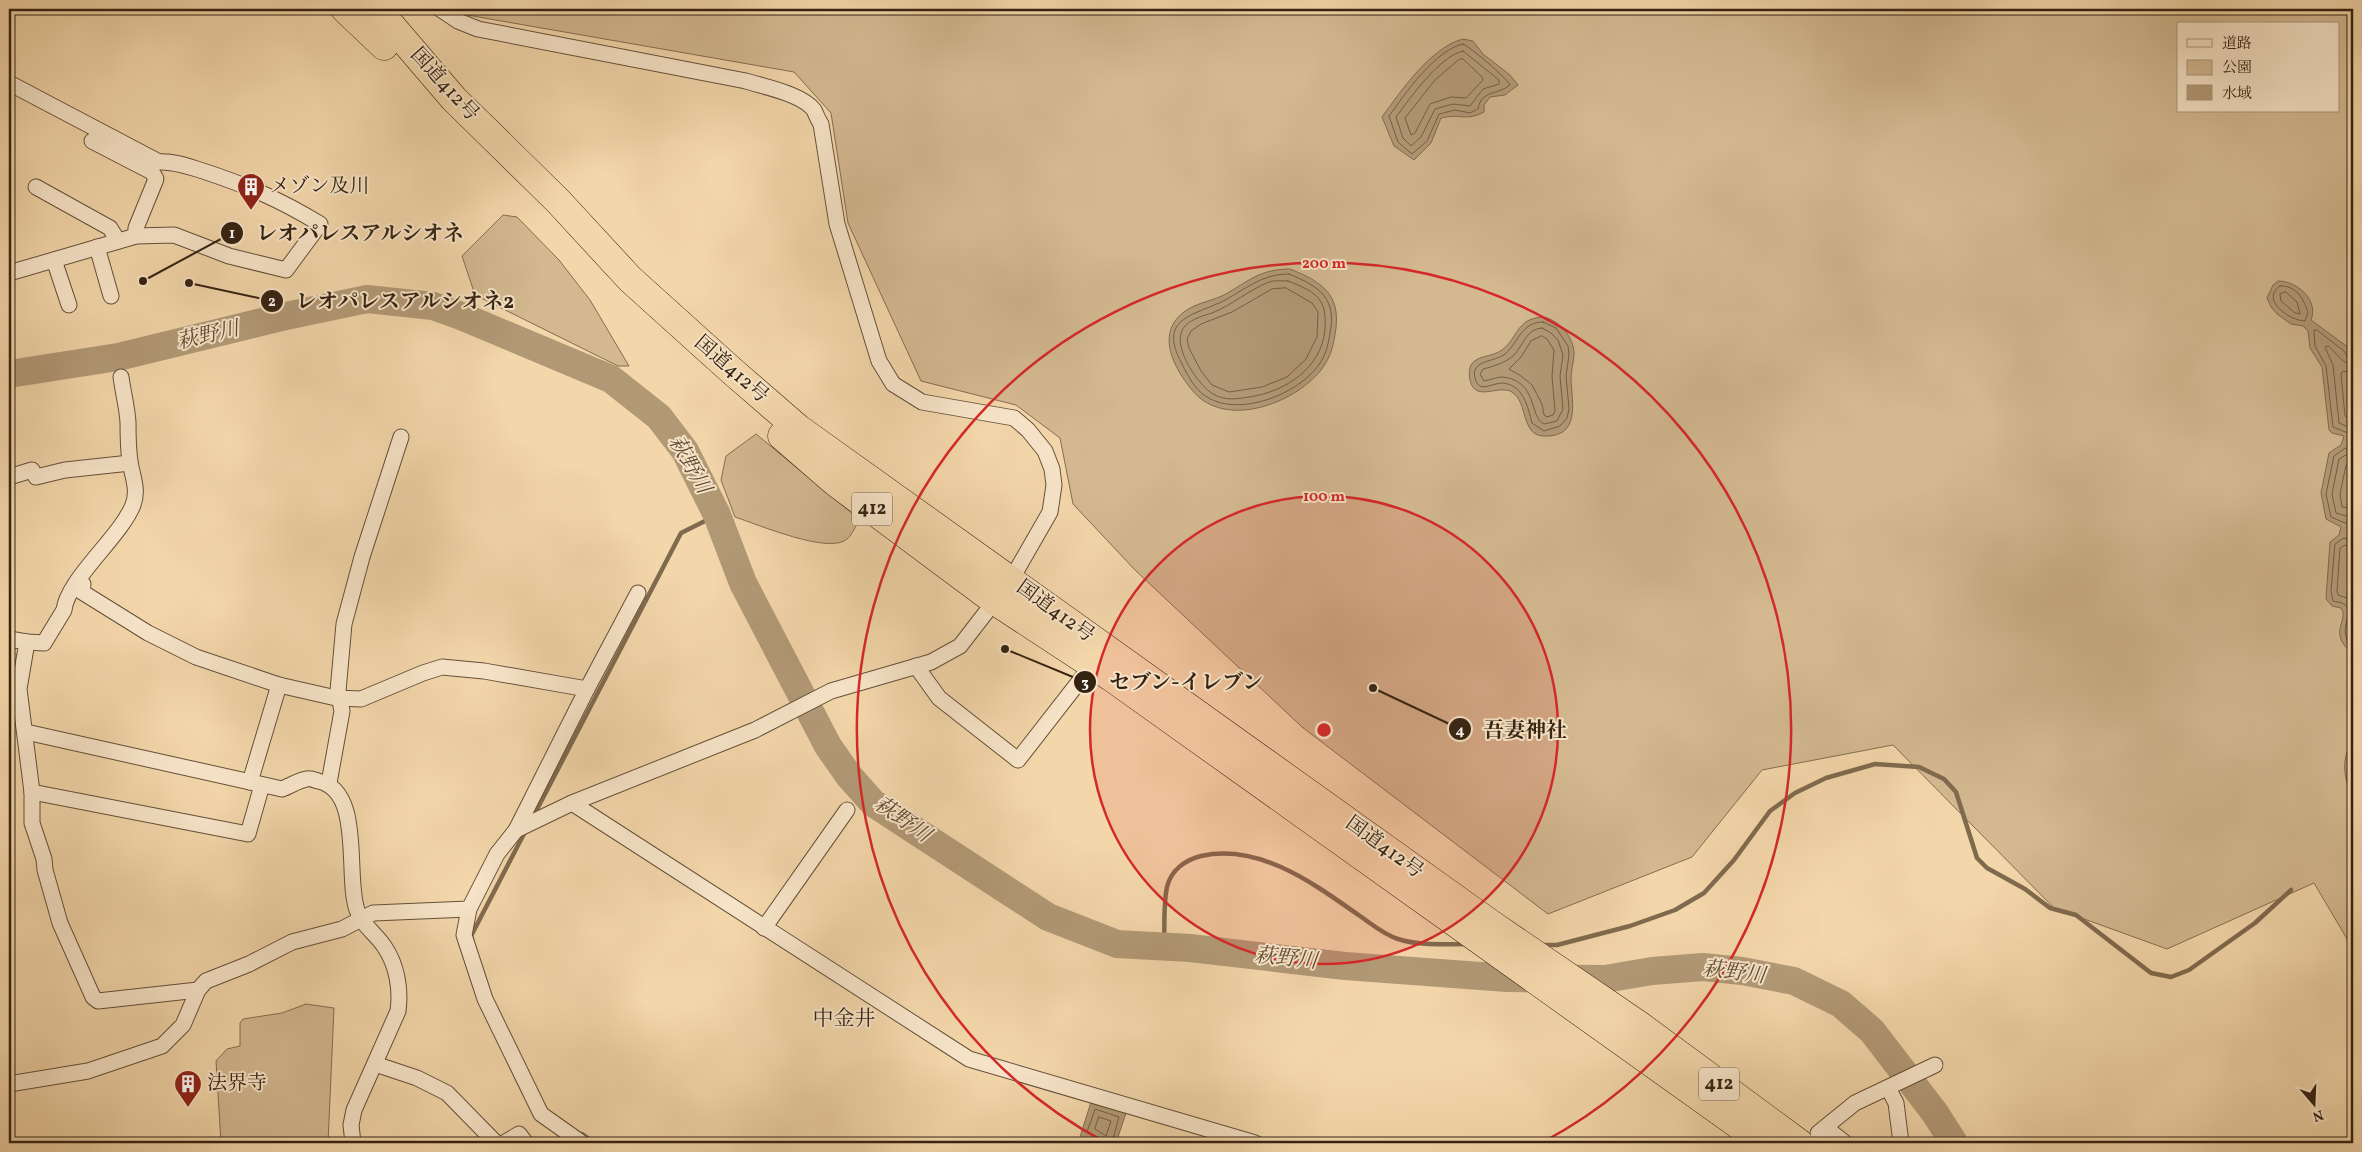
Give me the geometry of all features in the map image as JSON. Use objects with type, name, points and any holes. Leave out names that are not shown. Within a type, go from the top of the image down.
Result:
[{"type":"highway","name":"国道412号","points":[[346,9],[373,34],[420,88],[618,292],[720,384],[835,482],[1003,591],[1639,1025],[1814,1135]]},
{"type":"highway","name":"国道412号","points":[[373,9],[388,23],[454,99],[558,201],[630,279],[732,371],[807,435],[1003,591],[1092,665],[1764,1143]]},
{"type":"street","points":[[440,9],[458,21],[478,29],[746,81],[786,94],[810,107],[821,124],[836,224],[879,362],[893,384],[922,402],[985,411],[1014,418],[1028,430],[1045,451],[1052,470],[1054,485],[1050,512],[1003,591],[960,646],[931,662],[831,691],[755,730],[572,803],[516,830]]},
{"type":"street","points":[[9,83],[159,162],[179,164],[238,182],[283,202],[320,224],[286,270],[229,256],[174,235],[136,236],[9,272]]},
{"type":"street","points":[[92,141],[119,160],[152,172],[156,179],[136,228],[136,236]]},
{"type":"street","points":[[36,187],[110,228],[118,241]]},
{"type":"street","points":[[97,247],[111,296]]},
{"type":"street","points":[[54,260],[68,305]]},
{"type":"street","points":[[9,639],[44,643],[79,580],[127,517],[133,505],[136,489],[130,463],[128,422],[121,377]]},
{"type":"street","points":[[329,783],[342,711],[338,691],[344,624],[362,557],[401,438]]},
{"type":"street","points":[[9,477],[32,470],[36,477],[65,470],[130,463]]},
{"type":"street","points":[[79,580],[82,584],[82,592],[148,633],[196,657],[279,685],[340,698],[361,699],[423,672],[442,667],[484,671],[587,689]]},
{"type":"street","points":[[582,1143],[541,1114],[489,1008],[464,935],[469,909],[497,854],[516,830],[587,689],[638,594]]},
{"type":"street","points":[[27,642],[19,689],[26,732],[32,792],[32,823],[44,859],[45,870],[60,923],[92,997],[98,1001],[198,990]]},
{"type":"street","points":[[916,666],[939,698],[1018,760],[1092,665]]},
{"type":"street","points":[[32,792],[196,829],[248,834],[256,784],[279,685]]},
{"type":"street","points":[[26,732],[282,789],[308,779],[329,783],[341,797],[349,819],[354,901],[361,920],[384,946],[392,964],[400,995],[398,1011],[354,1110],[352,1125],[353,1143]]},
{"type":"street","points":[[572,803],[969,1059],[1255,1143]]},
{"type":"street","points":[[764,928],[847,810]]},
{"type":"street","points":[[9,1084],[88,1071],[162,1046],[183,1024],[198,990],[206,981],[250,964],[292,942],[342,929],[373,913],[469,909]]},
{"type":"street","points":[[375,1064],[417,1078],[447,1093],[496,1143]]},
{"type":"street","points":[[1814,1135],[1855,1103],[1935,1065]]},
{"type":"street","points":[[1888,1088],[1896,1103],[1901,1143]]},
{"type":"street","points":[[504,1143],[519,1134],[526,1143]]},
{"type":"street","points":[[1814,1135],[1845,1143]]},
{"type":"green space","points":[[459,9],[2353,9],[2353,949],[2314,883],[2167,949],[2054,908],[1893,745],[1762,770],[1692,857],[1548,914],[1302,727],[1135,570],[1073,504],[1060,438],[1016,405],[921,381],[848,223],[831,113],[794,72],[467,15]]},
{"type":"green space","points":[[503,215],[517,217],[559,260],[590,300],[629,366],[618,366],[475,295],[462,256]]},
{"type":"green space","points":[[756,434],[860,520],[847,539],[838,543],[809,541],[735,517],[721,480],[726,456]]},
{"type":"green space","points":[[306,1004],[334,1008],[328,1143],[221,1143],[216,1061],[227,1049],[240,1046],[240,1023],[243,1019],[282,1013]]},
{"type":"water","points":[[1463,39],[1473,41],[1483,54],[1510,75],[1518,85],[1505,95],[1490,97],[1484,105],[1484,112],[1478,115],[1441,118],[1431,143],[1414,160],[1394,146],[1382,117],[1428,60],[1451,44]]},
{"type":"water","points":[[1290,269],[1319,284],[1326,290],[1335,306],[1336,328],[1332,350],[1321,370],[1294,393],[1277,402],[1258,408],[1222,409],[1206,402],[1184,380],[1172,357],[1170,335],[1173,325],[1180,315],[1192,307],[1224,295],[1255,277],[1271,271]]},
{"type":"water","points":[[2278,281],[2292,284],[2305,293],[2312,305],[2313,313],[2311,320],[2349,348],[2353,360],[2353,437],[2350,443],[2353,449],[2353,527],[2349,527],[2350,535],[2353,536],[2353,654],[2341,639],[2340,628],[2343,613],[2341,608],[2332,606],[2326,599],[2330,542],[2339,535],[2341,527],[2326,519],[2321,493],[2329,453],[2341,445],[2344,436],[2332,433],[2329,430],[2322,367],[2310,348],[2308,331],[2303,326],[2291,324],[2277,314],[2267,298],[2273,285]]},
{"type":"water","points":[[1544,317],[1556,322],[1565,331],[1572,343],[1574,356],[1571,379],[1573,408],[1569,425],[1564,431],[1555,435],[1543,436],[1531,430],[1517,397],[1512,392],[1500,390],[1482,392],[1473,387],[1469,375],[1471,365],[1477,359],[1502,350],[1508,345],[1523,324],[1535,318]]},
{"type":"water","points":[[2353,740],[2353,799],[2347,784],[2345,762]]},
{"type":"water","points":[[1091,1102],[1126,1113],[1116,1143],[1101,1143],[1080,1137]]},
{"type":"waterway","name":"萩野川","points":[[9,374],[118,357],[286,316],[367,299],[433,306],[461,316],[611,379],[659,417],[685,451],[717,515],[743,583],[828,746],[849,776],[873,803],[1048,917],[1117,944],[1190,948],[1345,966],[1507,978],[1605,979],[1652,971],[1703,967],[1742,971],[1794,981],[1841,1004],[1872,1031],[1935,1113],[1954,1143]]},
{"type":"waterway","points":[[533,817],[681,533],[717,515]]},
{"type":"waterway","points":[[1542,945],[1557,945],[1630,926],[1675,910],[1704,893],[1734,860],[1770,811],[1795,793],[1826,778],[1875,764],[1919,767],[1944,779],[1956,792],[1977,858],[1987,868],[2025,889],[2050,908],[2076,915],[2151,973],[2171,977],[2189,970],[2255,923],[2291,890]]},
{"type":"waterway","points":[[472,939],[471,936],[526,830]]},
{"type":"waterway","points":[[1164,948],[1166,894],[1169,881],[1175,871],[1184,863],[1201,856],[1223,854],[1244,855],[1285,869],[1324,891],[1383,932],[1398,939],[1423,944],[1467,944]]},
{"type":"waterway","points":[[582,1134],[595,1143]]},
{"type":"place","name":"メゾン及川","points":[[251,211]]},
{"type":"place","name":"レオパレスアルシオネ","points":[[143,281]]},
{"type":"place","name":"レオパレスアルシオネ2","points":[[189,283]]},
{"type":"place","name":"セブン-イレブン","points":[[1005,649]]},
{"type":"place","name":"吾妻神社","points":[[1373,688]]},
{"type":"place","name":"法界寺","points":[[188,1108]]},
{"type":"district","name":"中金井","points":[[844,1019]]}]
